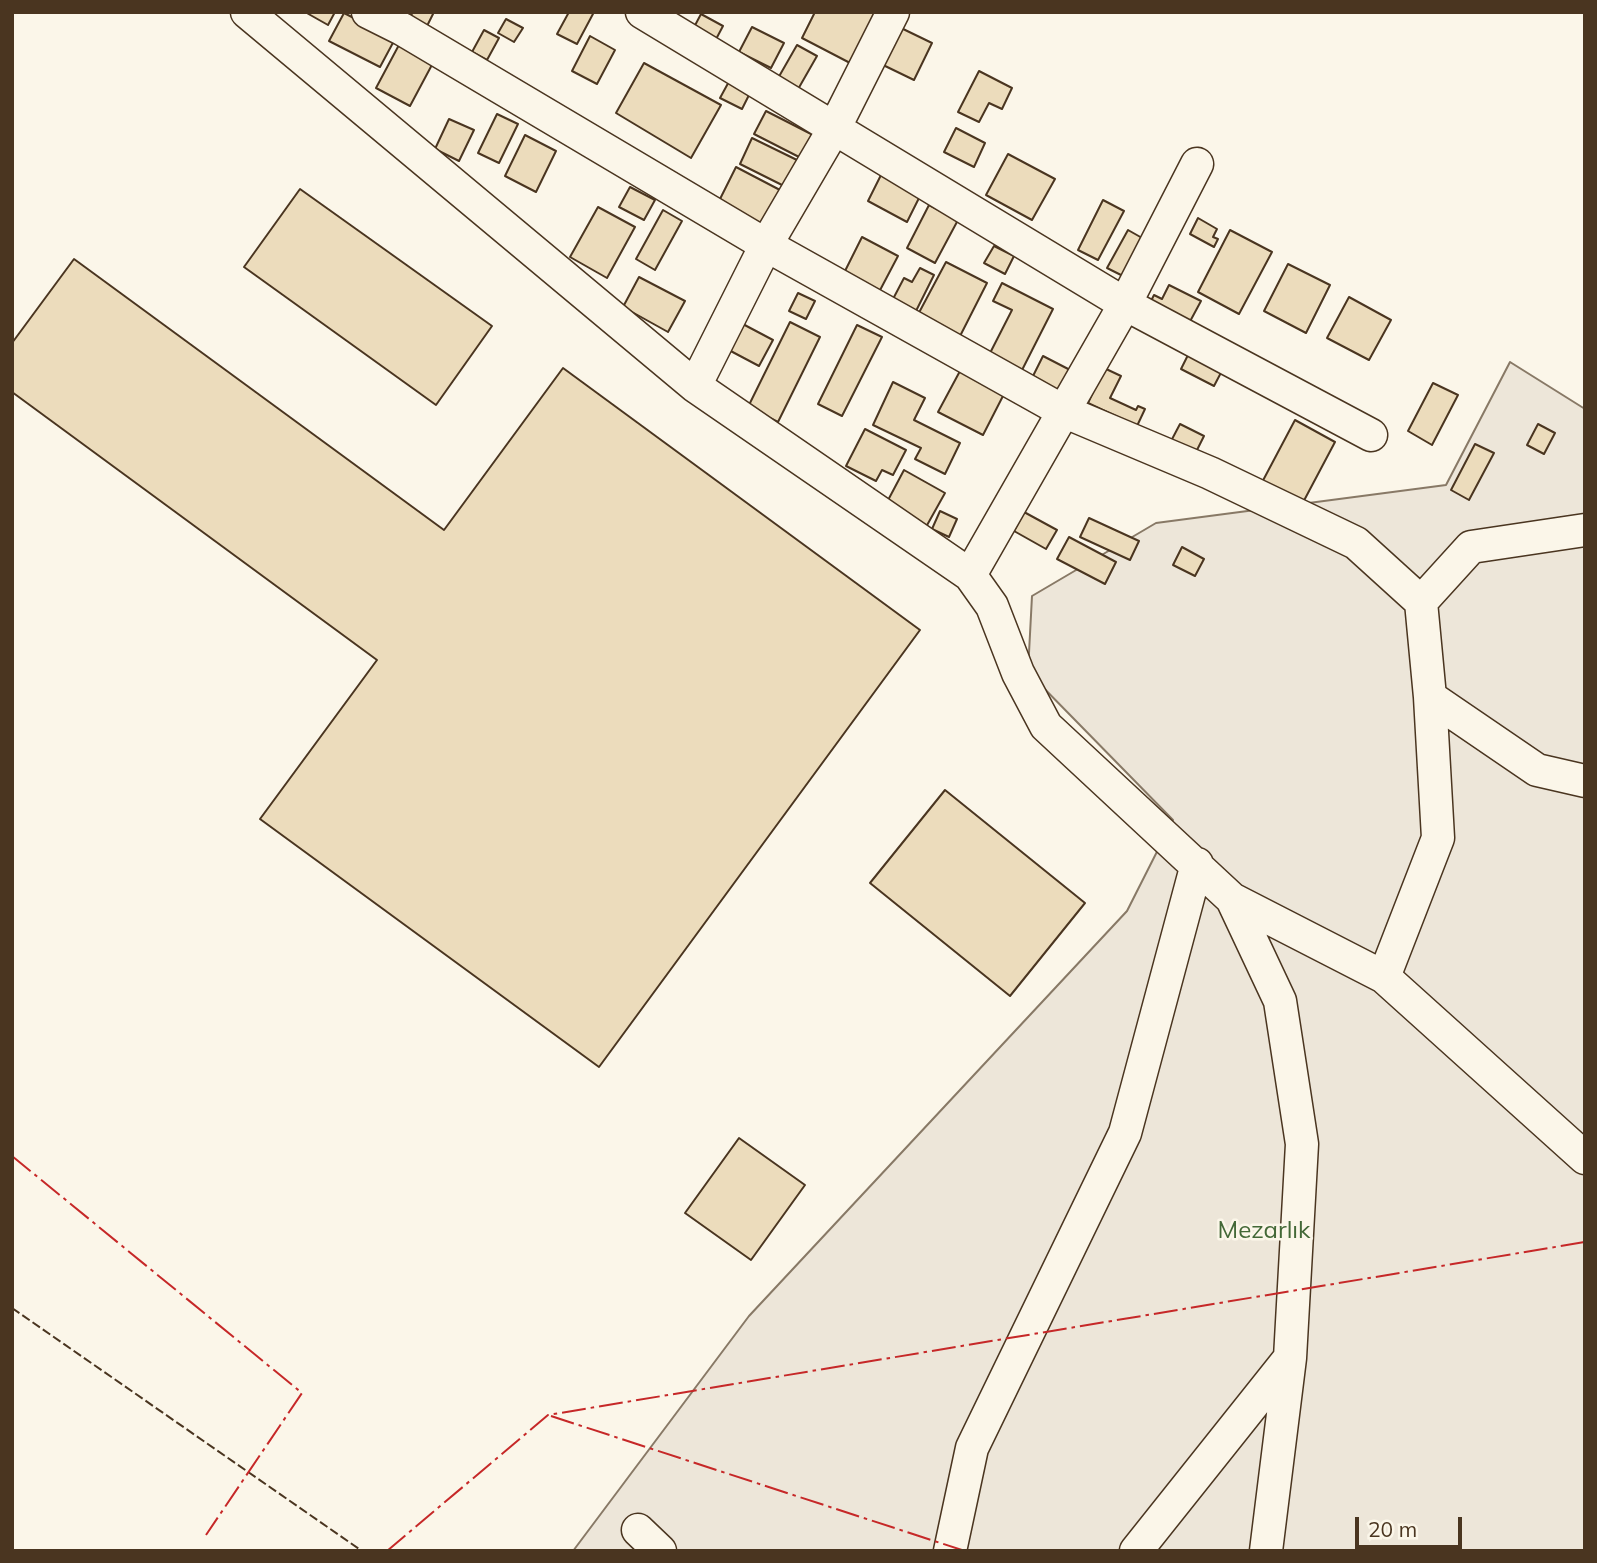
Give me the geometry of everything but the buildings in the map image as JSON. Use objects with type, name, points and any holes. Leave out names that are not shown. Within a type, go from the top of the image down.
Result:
[{"type":"street","points":[[247,12],[695,386],[970,575],[992,606],[1018,673],[1046,726],[1232,899],[1384,977],[1585,1158]]},
{"type":"street","points":[[368,12],[402,29],[766,245],[1063,411],[1210,473],[1356,543],[1421,602],[1430,697],[1438,838],[1384,977]]},
{"type":"street","points":[[642,12],[1125,304],[1371,435]]},
{"type":"street","points":[[695,386],[766,245],[835,127],[893,12]]},
{"type":"street","points":[[970,575],[1125,304],[1197,164]]},
{"type":"street","points":[[1421,602],[1471,547],[1585,530]]},
{"type":"street","points":[[1430,697],[1537,770],[1585,780]]},
{"type":"street","points":[[950,1551],[972,1448],[1125,1133],[1197,864]]},
{"type":"street","points":[[1232,899],[1280,1001],[1302,1144],[1290,1358],[1266,1551]]},
{"type":"street","points":[[1136,1551],[1290,1358]]},
{"type":"green space","name":"Mezarlık","points":[[1510,362],[1585,409],[1585,1551],[573,1551],[749,1316],[1127,911],[1173,820],[1028,672],[1032,596],[1156,523],[1446,485]]},
{"type":"fence","points":[[12,1308],[362,1551]]},
{"type":"power","points":[[12,1156],[302,1393],[206,1535]]},
{"type":"power","points":[[387,1551],[548,1415],[1585,1242]]},
{"type":"power","points":[[551,1416],[965,1551]]}]
